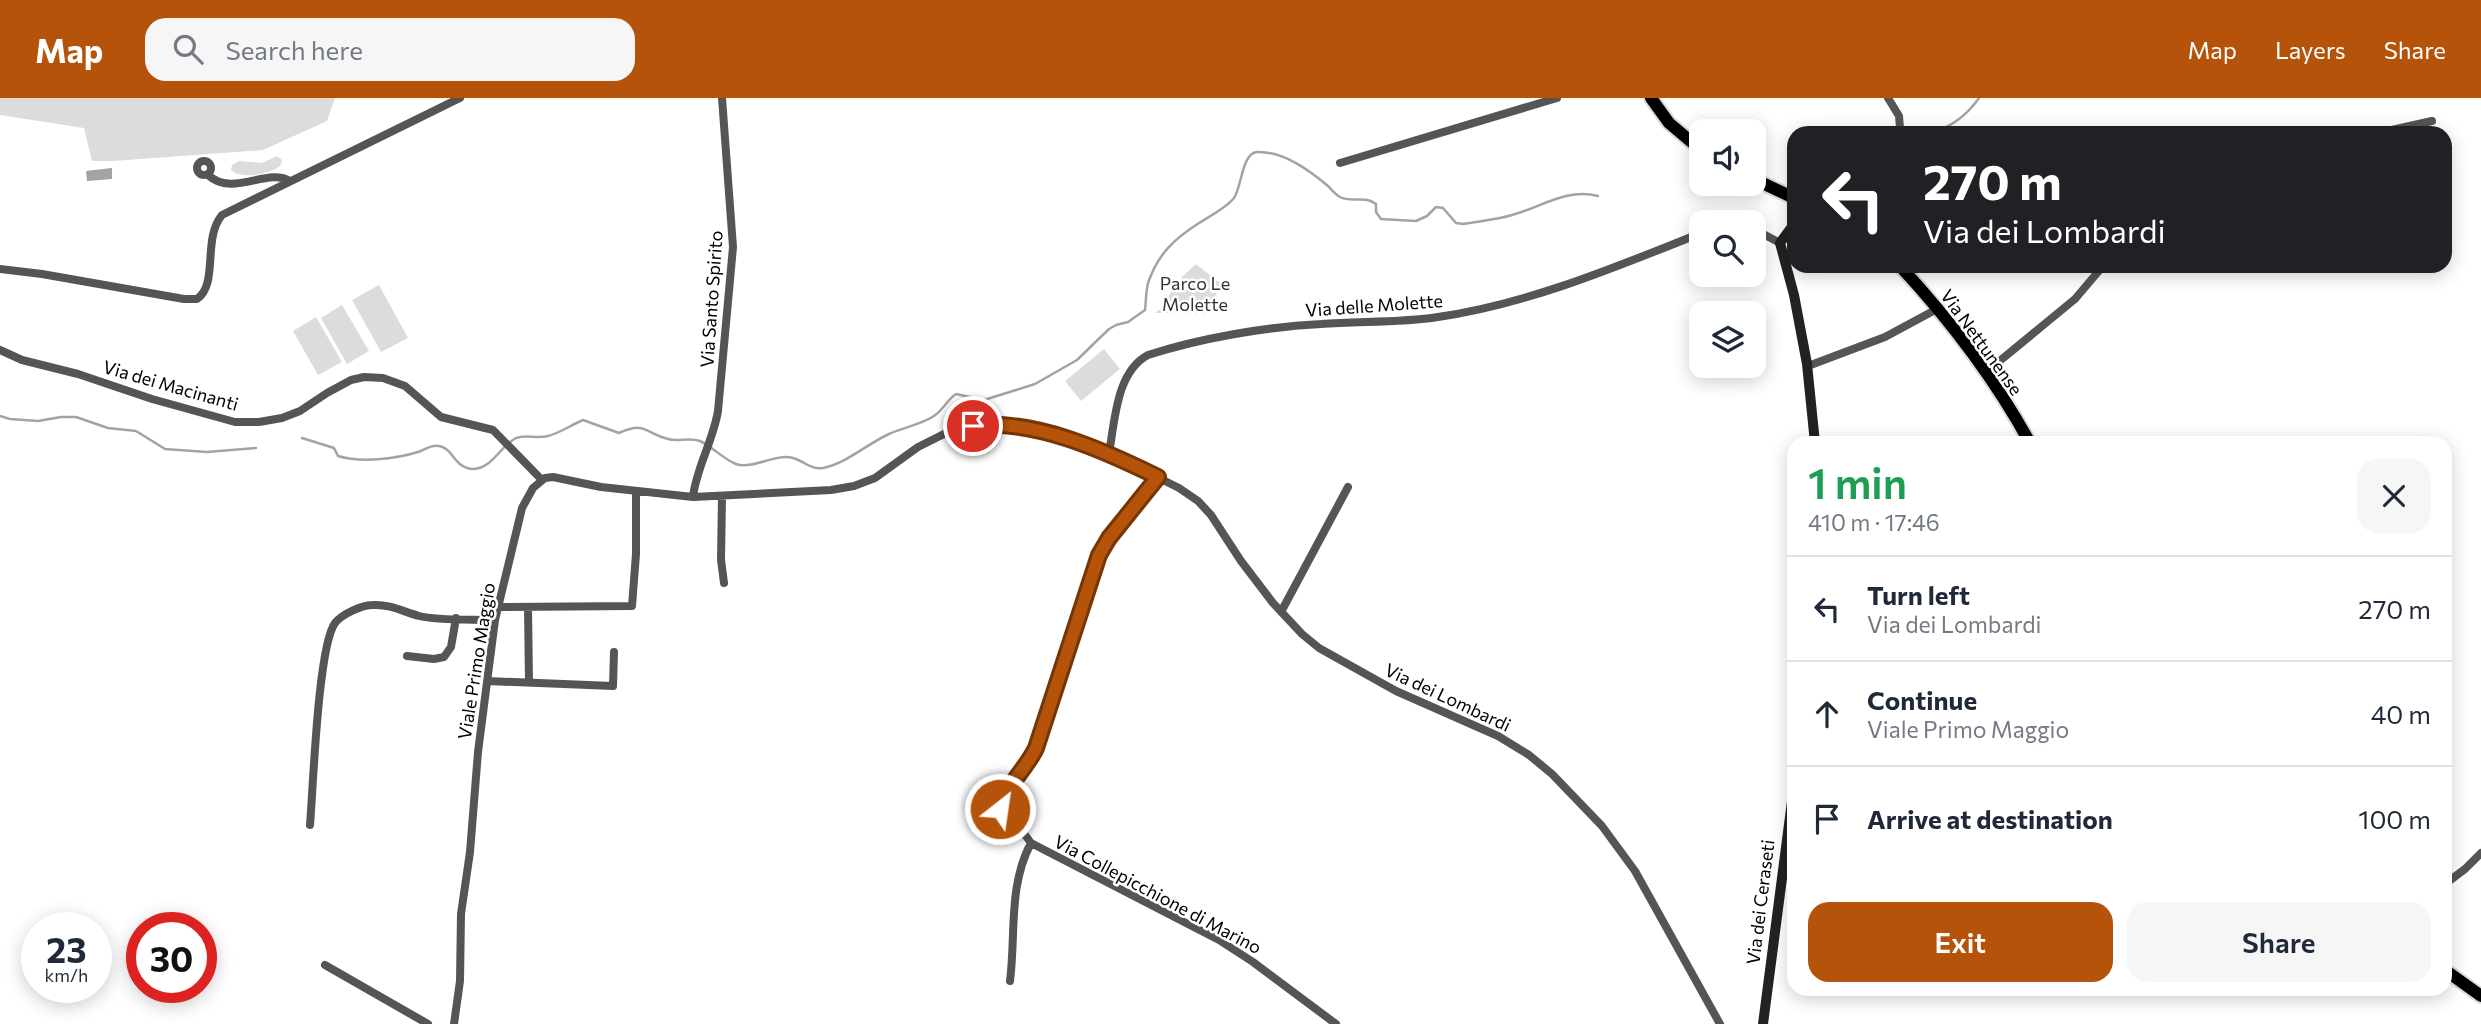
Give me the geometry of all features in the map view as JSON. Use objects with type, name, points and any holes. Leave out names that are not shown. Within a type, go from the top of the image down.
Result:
[{"type":"main road","points":[[1651,98],[1669,123],[1689,140]]},
{"type":"main road","points":[[1766,185],[1787,195]]},
{"type":"main road","name":"Via Nettunense","points":[[1906,273],[1985,373],[2026,436]]},
{"type":"main road","points":[[2452,974],[2479,991]]},
{"type":"street","points":[[0,269],[197,299],[207,289],[212,239],[220,218],[229,211],[460,98]]},
{"type":"street","name":"Via Santo Spirito","points":[[693,498],[710,446],[720,399],[733,247],[722,98]]},
{"type":"street","points":[[1340,163],[1538,101],[1557,98]]},
{"type":"street","points":[[1888,98],[1899,116],[1900,126]]},
{"type":"street","points":[[2410,126],[2432,121]]},
{"type":"street","points":[[208,175],[218,181],[242,184],[279,177],[290,181]]},
{"type":"street","points":[[1780,243],[1787,234]]},
{"type":"street","points":[[1766,235],[1780,243],[1808,366],[1814,436]]},
{"type":"street","name":"Via delle Molette","points":[[1109,453],[1127,375],[1134,364],[1148,355],[1276,328],[1404,321],[1460,313],[1541,292],[1689,237]]},
{"type":"street","points":[[1985,373],[2075,299],[2098,273]]},
{"type":"street","points":[[1808,366],[1885,337],[1937,309]]},
{"type":"street","name":"Via dei Macinanti","points":[[0,350],[27,362],[78,374],[234,422],[282,418],[300,411],[351,380],[377,377],[405,386],[441,417],[489,428],[542,480]]},
{"type":"street","points":[[542,480],[557,477],[601,487],[693,498],[800,493],[854,486],[886,471],[930,440],[958,429],[980,425],[1030,430],[1109,453]]},
{"type":"street","name":"Via dei Lombardi","points":[[1109,453],[1186,492],[1204,508],[1281,612],[1302,634],[1326,653],[1404,695],[1498,736],[1529,755],[1552,774],[1595,818],[1628,861],[1720,1024]]},
{"type":"street","name":"Via Collepicchione di Marino","points":[[1158,477],[1109,538],[1099,555],[1036,748],[1001,803],[1002,813],[1018,825],[1031,843],[1219,940],[1336,1024]]},
{"type":"street","name":"Viale Primo Maggio","points":[[454,1024],[460,981],[461,914],[497,607],[522,508],[531,490],[542,480]]},
{"type":"street","points":[[1281,612],[1348,487]]},
{"type":"street","points":[[497,607],[632,606],[636,554],[636,491]]},
{"type":"street","points":[[722,496],[721,554],[724,583]]},
{"type":"street","points":[[310,825],[323,668],[331,631],[340,618],[372,605],[397,608],[420,617],[495,620]]},
{"type":"street","points":[[528,607],[529,682]]},
{"type":"street","points":[[407,656],[434,659],[444,657],[450,650],[456,618]]},
{"type":"street","points":[[488,681],[613,686],[614,652]]},
{"type":"street","name":"Via dei Ceraseti","points":[[1763,1024],[1787,840]]},
{"type":"street","points":[[1010,981],[1015,892],[1023,860],[1031,843]]},
{"type":"street","points":[[2452,879],[2481,853]]},
{"type":"street","points":[[325,965],[428,1024]]},
{"type":"green space","points":[[0,98],[335,98],[327,121],[263,150],[92,161],[84,128],[0,115]]},
{"type":"green space","points":[[277,156],[282,160],[281,165],[264,173],[241,175],[231,170],[232,165],[239,161],[262,163]]},
{"type":"green space","name":"Parco Le Molette","points":[[1196,264],[1220,283],[1209,313],[1155,313],[1163,307],[1163,299],[1168,297],[1182,277]]},
{"type":"green space","points":[[379,285],[408,338],[381,352],[352,300]]},
{"type":"green space","points":[[342,305],[369,351],[347,364],[321,318]]},
{"type":"green space","points":[[316,317],[342,362],[318,375],[293,331]]},
{"type":"green space","points":[[1104,349],[1120,369],[1081,401],[1065,381]]},
{"type":"shaded area","points":[[112,168],[112,179],[87,181],[86,171]]},
{"type":"waterway","points":[[1948,126],[1958,120],[1979,98]]},
{"type":"waterway","points":[[302,438],[334,448],[338,456],[357,459],[399,457],[431,446],[439,446],[448,450],[462,466],[473,469],[486,465],[516,438],[548,436],[583,420],[619,433],[640,428],[668,439],[700,441],[736,464],[749,465],[786,457],[815,468],[823,468],[840,462],[889,434],[929,419],[956,394],[984,400],[1035,384],[1077,360],[1109,329],[1128,322],[1145,310],[1148,283],[1162,255],[1182,235],[1231,202],[1237,193],[1248,158],[1257,152],[1286,158],[1321,180],[1340,197],[1372,201],[1376,204],[1376,212],[1381,219],[1416,221],[1427,216],[1436,207],[1443,208],[1456,223],[1463,224],[1506,217],[1565,196],[1598,196]]},
{"type":"waterway","points":[[0,416],[38,421],[76,417],[108,428],[136,431],[165,449],[207,452],[256,448]]},
{"type":"route","points":[[973,426],[1001,425],[1044,433],[1109,453],[1158,477],[1109,538],[1099,555],[1036,748],[1002,801],[1000,809]]}]
